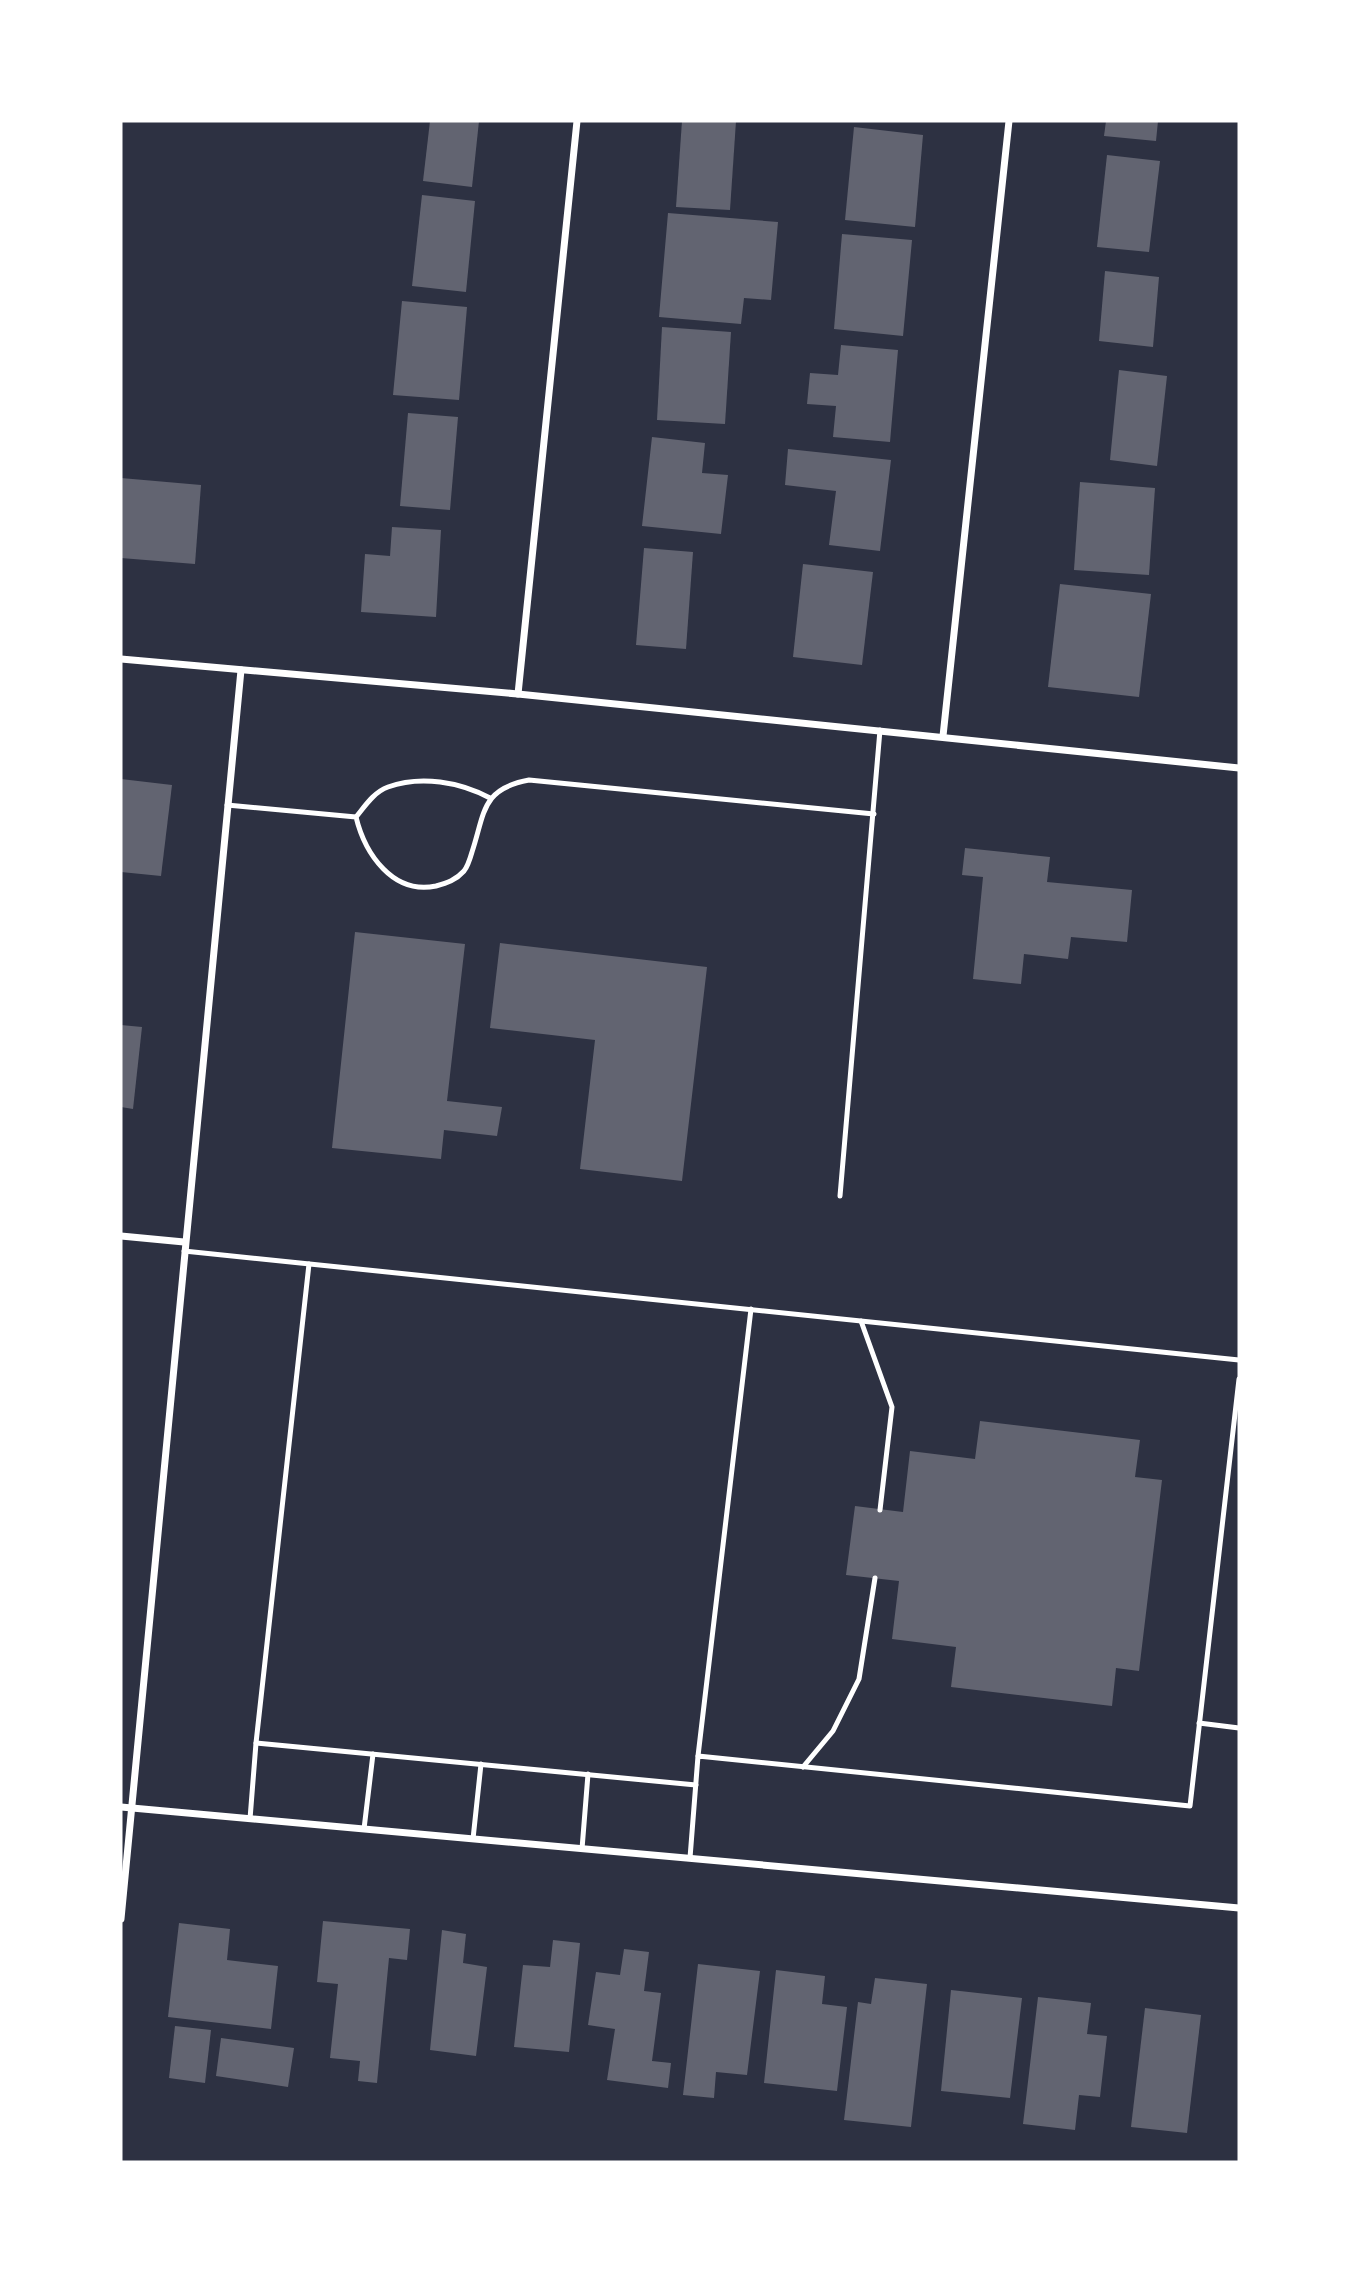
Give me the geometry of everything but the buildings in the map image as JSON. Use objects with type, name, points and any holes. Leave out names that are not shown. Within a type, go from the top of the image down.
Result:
[{"type":"street","points":[[518,694],[577,121]]},
{"type":"street","points":[[943,736],[1009,121]]},
{"type":"street","points":[[121,659],[518,694],[1239,768]]},
{"type":"street","points":[[121,1919],[183,1251],[241,670]]},
{"type":"street","points":[[121,1236],[184,1242]]},
{"type":"street","points":[[121,1807],[1239,1908]]},
{"type":"lane","points":[[841,1196],[880,730]]},
{"type":"lane","points":[[356,817],[359,832],[374,859],[392,879],[422,888],[453,881],[466,869],[481,815],[490,798],[508,784],[529,780],[874,814]]},
{"type":"lane","points":[[356,817],[371,799],[388,788],[420,783],[445,782],[469,787],[490,798]]},
{"type":"lane","points":[[227,805],[356,817]]},
{"type":"lane","points":[[183,1251],[1239,1360]]},
{"type":"lane","points":[[250,1819],[309,1264]]},
{"type":"lane","points":[[690,1858],[698,1756],[751,1309]]},
{"type":"lane","points":[[861,1321],[892,1407],[880,1510]]},
{"type":"lane","points":[[698,1756],[1190,1805],[1236,1440],[1239,1380]]},
{"type":"lane","points":[[803,1767],[833,1731],[859,1679],[875,1578]]},
{"type":"lane","points":[[1199,1723],[1239,1728]]},
{"type":"lane","points":[[257,1743],[696,1785]]},
{"type":"lane","points":[[364,1829],[373,1754]]},
{"type":"lane","points":[[473,1839],[481,1764]]},
{"type":"lane","points":[[582,1849],[588,1774]]}]
